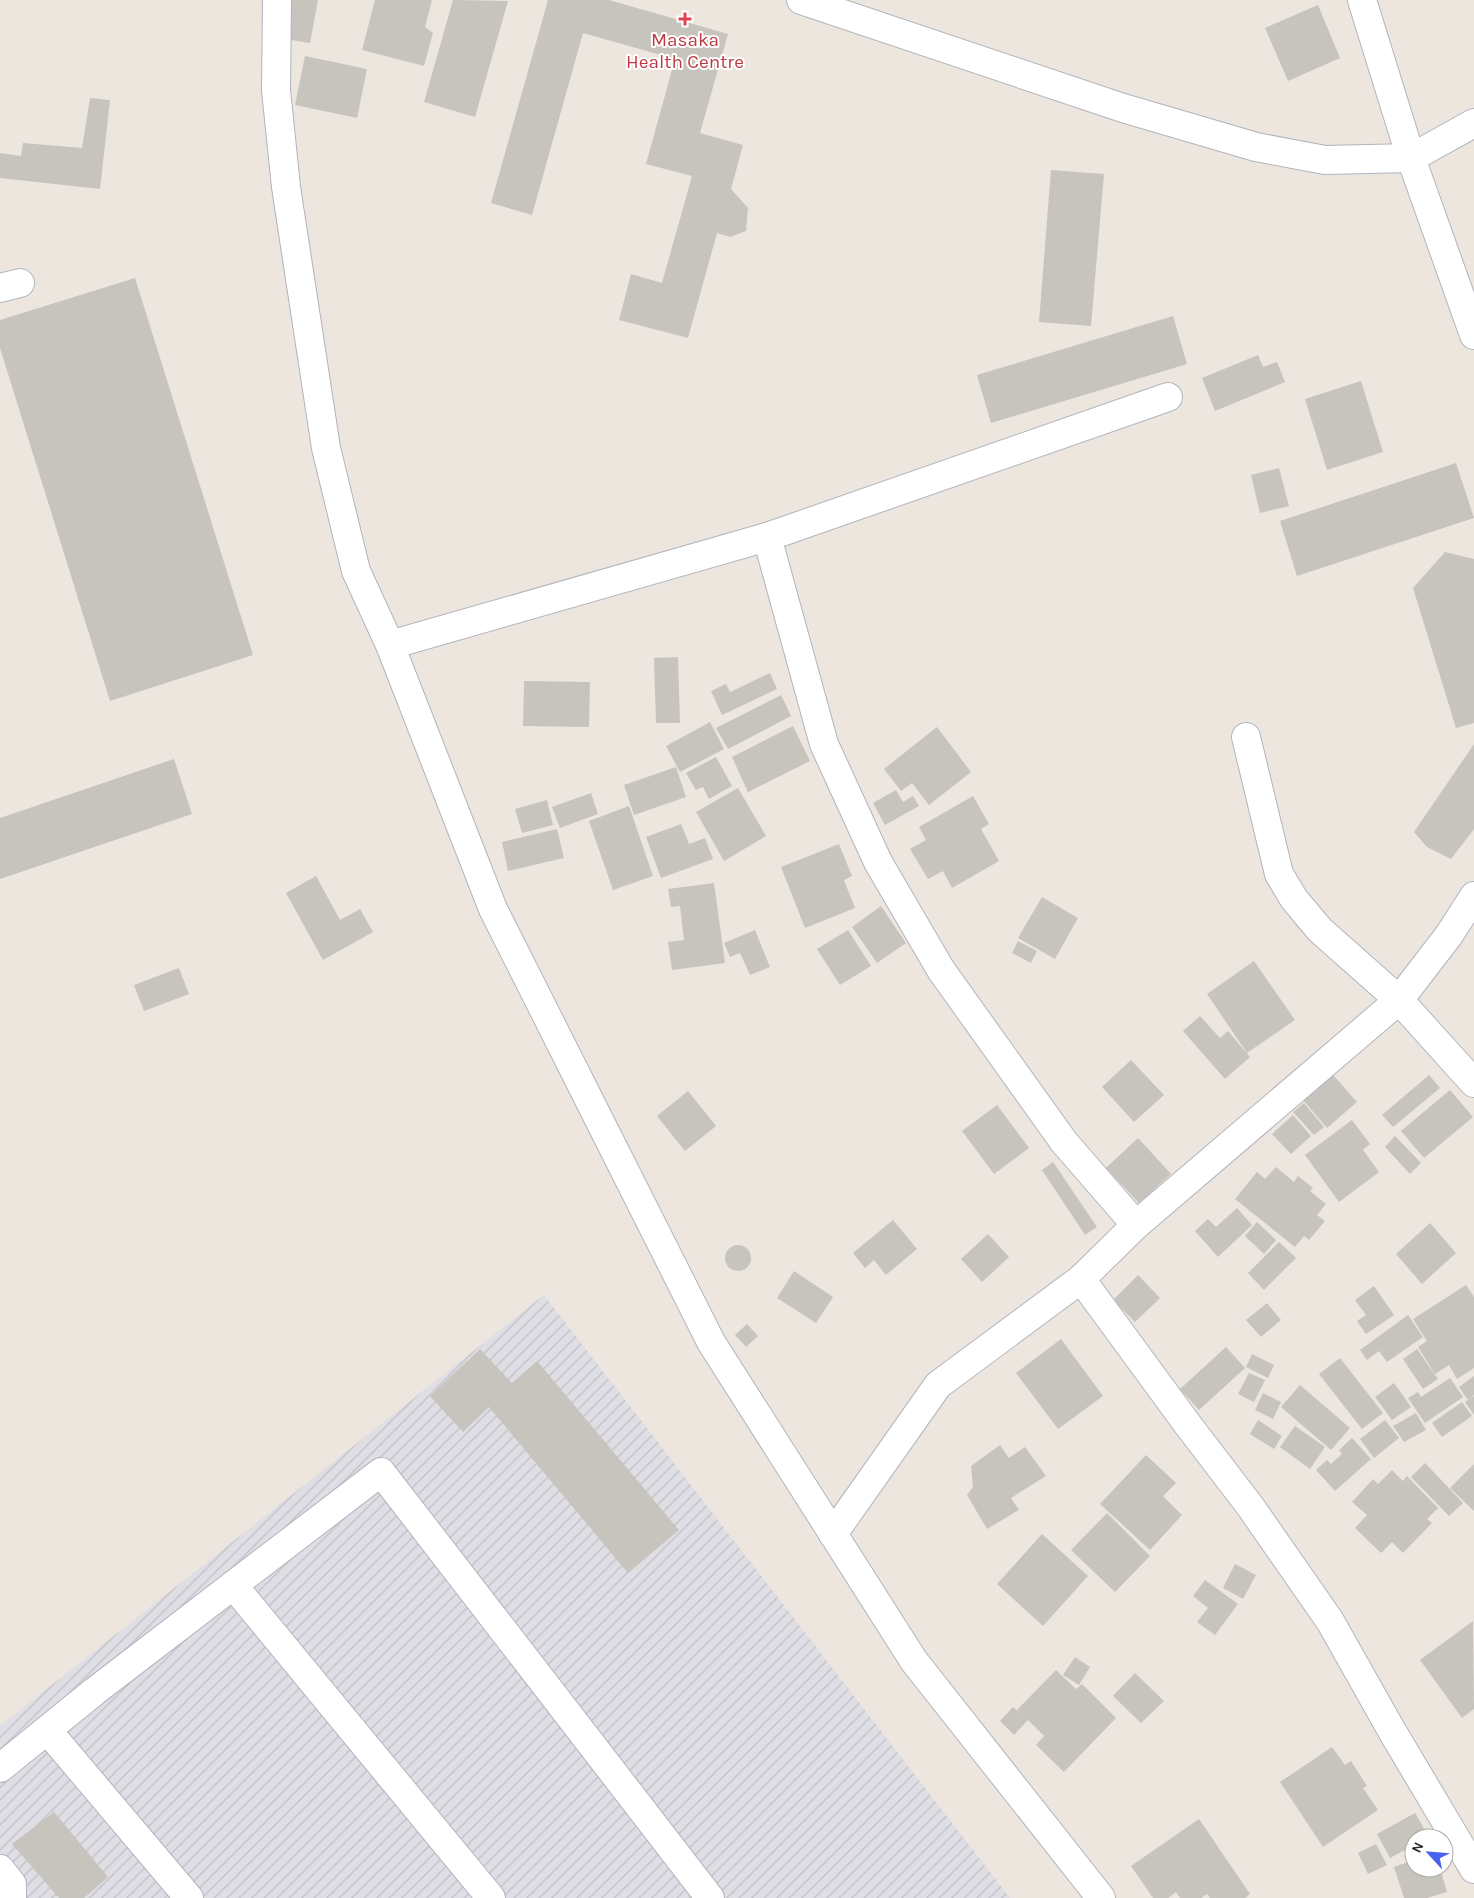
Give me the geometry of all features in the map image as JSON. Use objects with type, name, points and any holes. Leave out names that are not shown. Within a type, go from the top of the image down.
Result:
[{"type":"street","points":[[277,0],[276,90],[286,187],[326,448],[356,572],[390,645],[492,909],[710,1342],[914,1661],[1101,1898]]},
{"type":"street","points":[[801,0],[1123,108],[1256,146],[1325,160],[1411,158],[1474,123]]},
{"type":"street","points":[[1362,0],[1411,158],[1474,335]]},
{"type":"street","points":[[390,645],[767,536],[1168,397]]},
{"type":"street","points":[[767,536],[824,744],[878,862],[942,970],[1064,1142],[1136,1225]]},
{"type":"street","points":[[1246,737],[1279,874],[1294,899],[1320,930],[1399,1000],[1474,1083]]},
{"type":"street","points":[[833,1534],[938,1385],[1081,1279],[1136,1225],[1399,1000],[1449,935],[1474,896]]},
{"type":"street","points":[[1081,1279],[1182,1418],[1250,1506],[1330,1621],[1392,1732],[1474,1869]]},
{"type":"street","points":[[0,1768],[95,1691],[381,1472],[710,1898]]},
{"type":"street","points":[[233,1586],[491,1898]]},
{"type":"street","points":[[47,1730],[189,1898]]},
{"type":"street","points":[[0,1869],[12,1884],[12,1898]]},
{"type":"shaded area","points":[[544,1295],[1010,1898],[0,1898],[0,1726]]},
{"type":"building","points":[[292,0],[318,0],[310,43],[285,39]]},
{"type":"building","points":[[375,0],[432,0],[425,27],[433,33],[424,66],[362,50]]},
{"type":"building","points":[[453,0],[508,1],[475,117],[424,102]]},
{"type":"building","points":[[548,0],[609,0],[728,34],[700,133],[743,145],[731,189],[748,208],[746,231],[730,237],[717,233],[688,338],[619,320],[631,274],[662,283],[692,176],[646,164],[675,59],[583,33],[532,215],[491,203]]},
{"type":"building","points":[[1318,5],[1340,58],[1288,81],[1265,28]]},
{"type":"building","points":[[305,56],[367,69],[357,118],[295,105]]},
{"type":"building","points":[[90,98],[110,100],[100,189],[0,178],[0,153],[21,156],[23,143],[82,148]]},
{"type":"building","points":[[1051,170],[1104,174],[1091,326],[1039,322]]},
{"type":"building","points":[[135,278],[253,655],[110,701],[0,348],[0,320]]},
{"type":"building","points":[[1173,316],[1187,364],[991,423],[977,375]]},
{"type":"building","points":[[1258,355],[1263,367],[1277,362],[1285,382],[1215,411],[1202,378]]},
{"type":"building","points":[[1361,381],[1383,452],[1327,470],[1305,399]]},
{"type":"building","points":[[1456,463],[1474,518],[1297,576],[1280,521]]},
{"type":"building","points":[[1279,468],[1289,506],[1260,513],[1251,475]]},
{"type":"building","points":[[1445,552],[1474,559],[1474,723],[1456,728],[1413,588]]},
{"type":"building","points":[[678,657],[680,723],[656,723],[654,658]]},
{"type":"building","points":[[770,673],[777,689],[722,715],[711,691],[726,684],[730,692]]},
{"type":"building","points":[[524,681],[590,682],[589,727],[523,726]]},
{"type":"building","points":[[781,695],[791,716],[728,749],[716,728]]},
{"type":"building","points":[[710,722],[724,749],[680,772],[666,746]]},
{"type":"building","points":[[793,726],[810,761],[748,792],[732,757]]},
{"type":"building","points":[[937,727],[971,772],[929,805],[912,783],[901,791],[884,769]]},
{"type":"building","points":[[1474,744],[1474,829],[1451,859],[1427,847],[1414,832]]},
{"type":"building","points":[[716,757],[732,786],[709,799],[703,787],[696,790],[686,773]]},
{"type":"building","points":[[174,759],[192,814],[0,879],[0,818]]},
{"type":"building","points":[[676,767],[686,797],[634,815],[624,785]]},
{"type":"building","points":[[738,788],[766,836],[724,861],[696,812]]},
{"type":"building","points":[[896,790],[903,802],[913,796],[919,806],[885,825],[873,803]]},
{"type":"building","points":[[591,793],[598,814],[560,828],[552,807]]},
{"type":"building","points":[[973,796],[989,824],[981,829],[999,861],[952,888],[943,871],[928,879],[910,849],[926,840],[919,827]]},
{"type":"building","points":[[547,800],[553,825],[522,833],[515,809]]},
{"type":"building","points":[[629,806],[653,876],[613,890],[589,821]]},
{"type":"building","points":[[681,824],[689,844],[705,838],[713,859],[661,878],[646,837]]},
{"type":"building","points":[[557,829],[564,858],[508,871],[502,842]]},
{"type":"building","points":[[839,844],[852,876],[844,880],[855,908],[805,928],[781,867]]},
{"type":"building","points":[[316,876],[340,920],[360,909],[373,932],[323,960],[286,893]]},
{"type":"building","points":[[714,883],[725,963],[672,970],[668,942],[684,940],[680,906],[671,907],[668,889]]},
{"type":"building","points":[[1042,897],[1078,918],[1055,959],[1018,938]]},
{"type":"building","points":[[881,906],[906,943],[877,963],[852,927]]},
{"type":"building","points":[[755,930],[770,967],[750,975],[740,953],[730,957],[724,943]]},
{"type":"building","points":[[848,930],[871,966],[840,985],[817,949]]},
{"type":"building","points":[[1018,941],[1037,951],[1031,963],[1012,953]]},
{"type":"building","points":[[1254,961],[1295,1020],[1247,1053],[1207,994]]},
{"type":"building","points":[[179,968],[189,994],[144,1011],[134,985]]},
{"type":"building","points":[[1200,1016],[1220,1038],[1228,1031],[1250,1057],[1225,1079],[1183,1031]]},
{"type":"building","points":[[1131,1060],[1164,1095],[1134,1122],[1102,1087]]},
{"type":"building","points":[[1333,1075],[1357,1102],[1327,1128],[1303,1100]]},
{"type":"building","points":[[1429,1075],[1440,1088],[1393,1127],[1382,1115]]},
{"type":"building","points":[[1450,1090],[1473,1117],[1424,1158],[1401,1131]]},
{"type":"building","points":[[688,1091],[716,1126],[685,1151],[657,1116]]},
{"type":"building","points":[[1304,1103],[1324,1127],[1314,1135],[1293,1112]]},
{"type":"building","points":[[997,1105],[1029,1148],[994,1174],[962,1131]]},
{"type":"building","points":[[1293,1115],[1311,1136],[1291,1154],[1272,1134]]},
{"type":"building","points":[[1352,1120],[1370,1144],[1363,1150],[1379,1172],[1339,1202],[1305,1155]]},
{"type":"building","points":[[1395,1136],[1421,1163],[1410,1174],[1385,1147]]},
{"type":"building","points":[[1138,1138],[1171,1174],[1139,1203],[1106,1168]]},
{"type":"building","points":[[1053,1162],[1097,1227],[1085,1235],[1042,1170]]},
{"type":"building","points":[[1276,1167],[1294,1182],[1298,1176],[1313,1188],[1310,1191],[1326,1204],[1317,1215],[1325,1221],[1309,1240],[1304,1236],[1295,1247],[1235,1199],[1257,1172],[1265,1179]]},
{"type":"building","points":[[1237,1208],[1252,1225],[1218,1257],[1195,1231],[1208,1219],[1216,1227]]},
{"type":"building","points":[[893,1220],[917,1249],[886,1275],[874,1260],[865,1268],[853,1253]]},
{"type":"building","points":[[1257,1222],[1276,1240],[1264,1254],[1245,1236]]},
{"type":"building","points":[[1430,1223],[1456,1253],[1422,1284],[1396,1254]]},
{"type":"building","points":[[988,1234],[1009,1257],[982,1282],[961,1259]]},
{"type":"building","points":[[1279,1242],[1296,1258],[1264,1290],[1248,1273]]},
{"type":"building","points":[[738,1245],[747,1249],[751,1258],[747,1267],[738,1271],[729,1267],[725,1258],[729,1249]]},
{"type":"building","points":[[794,1271],[833,1297],[816,1323],[777,1298]]},
{"type":"building","points":[[1138,1275],[1160,1298],[1135,1322],[1113,1300]]},
{"type":"building","points":[[1466,1285],[1474,1297],[1474,1368],[1457,1379],[1449,1365],[1435,1374],[1418,1347],[1427,1341],[1413,1319]]},
{"type":"building","points":[[1374,1286],[1394,1315],[1366,1334],[1357,1321],[1366,1315],[1355,1300]]},
{"type":"building","points":[[1267,1303],[1281,1320],[1261,1337],[1246,1320]]},
{"type":"building","points":[[1408,1315],[1423,1337],[1387,1362],[1379,1351],[1367,1360],[1360,1350]]},
{"type":"building","points":[[747,1324],[758,1336],[746,1347],[735,1335]]},
{"type":"building","points":[[1061,1339],[1103,1396],[1058,1429],[1016,1373]]},
{"type":"building","points":[[1226,1347],[1245,1368],[1199,1410],[1180,1389]]},
{"type":"building","points":[[480,1349],[512,1383],[537,1361],[679,1530],[628,1573],[489,1407],[463,1432],[430,1396]]},
{"type":"building","points":[[1417,1349],[1438,1379],[1423,1389],[1403,1359]]},
{"type":"building","points":[[1252,1354],[1274,1365],[1268,1378],[1246,1367]]},
{"type":"building","points":[[1340,1358],[1383,1413],[1362,1429],[1319,1374]]},
{"type":"building","points":[[1249,1373],[1265,1380],[1254,1402],[1238,1394]]},
{"type":"building","points":[[1474,1376],[1474,1395],[1468,1400],[1459,1387]]},
{"type":"building","points":[[1450,1378],[1463,1397],[1425,1423],[1408,1398],[1418,1392],[1421,1397]]},
{"type":"building","points":[[1394,1383],[1411,1407],[1392,1420],[1375,1397]]},
{"type":"building","points":[[1300,1385],[1350,1428],[1331,1450],[1281,1407]]},
{"type":"building","points":[[1263,1393],[1281,1402],[1273,1419],[1255,1410]]},
{"type":"building","points":[[1474,1396],[1474,1415],[1465,1402]]},
{"type":"building","points":[[1462,1402],[1472,1416],[1442,1437],[1432,1423]]},
{"type":"building","points":[[1416,1413],[1426,1430],[1404,1442],[1393,1426]]},
{"type":"building","points":[[1258,1420],[1282,1436],[1274,1449],[1250,1434]]},
{"type":"building","points":[[1385,1420],[1399,1438],[1374,1458],[1360,1439]]},
{"type":"building","points":[[1295,1426],[1325,1447],[1310,1469],[1280,1447]]},
{"type":"building","points":[[1352,1438],[1371,1459],[1335,1491],[1316,1470],[1327,1460],[1331,1464],[1342,1454],[1339,1450]]},
{"type":"building","points":[[1000,1445],[1009,1458],[1025,1447],[1046,1476],[1011,1498],[1019,1510],[987,1529],[967,1495],[973,1487],[971,1466]]},
{"type":"building","points":[[1146,1455],[1176,1483],[1163,1496],[1182,1515],[1150,1550],[1100,1504]]},
{"type":"building","points":[[1425,1463],[1463,1503],[1449,1516],[1411,1477]]},
{"type":"building","points":[[1474,1464],[1474,1511],[1450,1488]]},
{"type":"building","points":[[1392,1470],[1403,1481],[1407,1476],[1438,1508],[1427,1519],[1432,1523],[1403,1553],[1392,1542],[1381,1553],[1355,1528],[1367,1515],[1352,1502],[1373,1479],[1378,1484]]},
{"type":"building","points":[[1107,1513],[1150,1556],[1115,1592],[1071,1550]]},
{"type":"building","points":[[1042,1534],[1088,1576],[1043,1626],[997,1584]]},
{"type":"building","points":[[1235,1564],[1256,1575],[1243,1599],[1223,1588]]},
{"type":"building","points":[[1205,1580],[1238,1604],[1215,1635],[1197,1622],[1208,1608],[1193,1596]]},
{"type":"building","points":[[1473,1621],[1474,1709],[1462,1718],[1420,1660]]},
{"type":"building","points":[[1075,1657],[1090,1667],[1079,1685],[1063,1675]]},
{"type":"building","points":[[1056,1670],[1076,1689],[1082,1684],[1116,1718],[1064,1772],[1036,1745],[1044,1736],[1028,1720],[1014,1735],[1000,1721],[1013,1707],[1024,1717],[1017,1710]]},
{"type":"building","points":[[1135,1673],[1164,1701],[1141,1723],[1113,1696]]},
{"type":"building","points":[[1332,1747],[1345,1765],[1351,1761],[1367,1786],[1363,1788],[1378,1810],[1323,1847],[1280,1782]]},
{"type":"building","points":[[54,1812],[108,1877],[84,1898],[59,1898],[12,1844]]},
{"type":"building","points":[[1415,1813],[1424,1828],[1404,1828],[1404,1850],[1390,1858],[1377,1834]]},
{"type":"building","points":[[1199,1819],[1250,1894],[1245,1898],[1210,1898],[1207,1894],[1201,1898],[1180,1898],[1176,1892],[1168,1898],[1153,1898],[1131,1866]]},
{"type":"building","points":[[1376,1844],[1387,1865],[1368,1874],[1358,1853]]},
{"type":"building","points":[[1404,1864],[1404,1878],[1443,1878],[1447,1892],[1427,1898],[1404,1898],[1394,1867]]},
{"type":"place","name":"Masaka Health Centre","points":[[685,19]]}]
